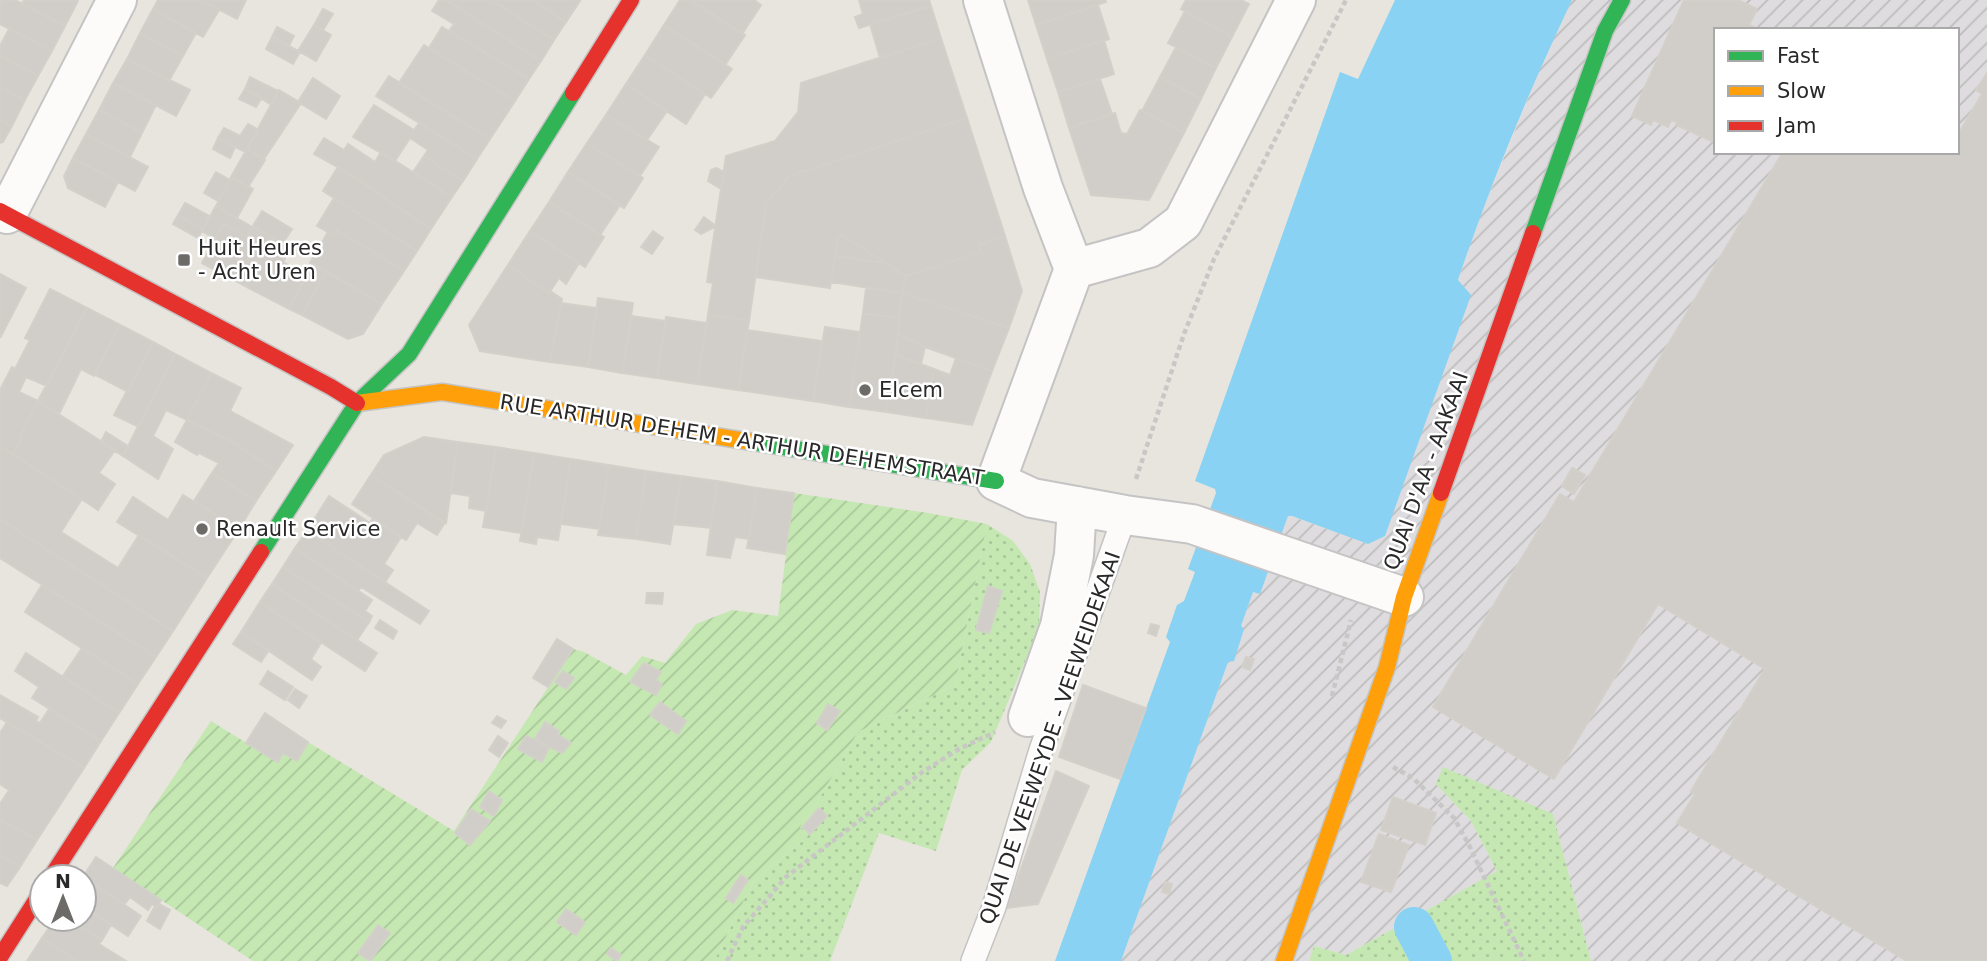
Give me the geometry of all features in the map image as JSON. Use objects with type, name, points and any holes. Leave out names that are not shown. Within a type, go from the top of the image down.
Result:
[{"type":"street","points":[[117,0],[3,212],[103,263],[357,403]]},
{"type":"street","points":[[60,863],[357,403],[409,354],[631,0]]},
{"type":"street","points":[[983,0],[1043,188],[1073,269],[996,481]]},
{"type":"street","points":[[1073,269],[1149,248],[1183,222],[1296,0]]},
{"type":"street","name":"QUAI D'AA - AAKAAI","points":[[1284,961],[1387,667],[1404,597],[1605,31],[1622,0]]},
{"type":"street","name":"RUE ARTHUR DEHEM - ARTHUR DEHEMSTRAAT","points":[[357,403],[442,392],[996,481],[1032,498],[1192,524],[1404,597]]},
{"type":"street","name":"QUAI DE VEEWEYDE - VEEWEIDEKAAI","points":[[1028,717],[1060,626],[1073,555],[1077,506]]},
{"type":"street","points":[[0,957],[28,913]]},
{"type":"lane","name":"QUAI DE VEEWEYDE - VEEWEIDEKAAI","points":[[973,961],[994,907],[1041,750],[1125,515]]},
{"type":"path","points":[[1125,515],[1184,334],[1214,259],[1346,0]]},
{"type":"path","points":[[727,961],[743,927],[786,877],[921,773],[959,748],[1028,717]]},
{"type":"path","points":[[1357,752],[1413,778],[1454,818],[1524,961]]},
{"type":"shaded area","points":[[1572,0],[1987,0],[1987,961],[1591,961],[1553,814],[1436,784],[1471,821],[1497,871],[1346,955],[1314,946],[1309,961],[1121,961],[1253,592],[1260,593],[1288,516],[1368,544],[1479,219],[1544,59]]},
{"type":"green space","points":[[794,493],[987,524],[955,685],[858,732],[800,827],[808,836],[753,882],[714,961],[253,961],[113,868],[211,721],[277,762],[283,753],[297,761],[308,742],[454,831],[573,649],[584,652],[626,675],[642,656],[665,663],[696,624],[732,610],[778,616]]},
{"type":"green space","points":[[987,524],[1013,541],[1030,564],[1040,592],[1039,628],[991,742],[962,770],[936,851],[879,833],[830,961],[714,961],[753,882],[808,836],[800,827],[858,732],[955,685]]},
{"type":"green space","points":[[1443,767],[1553,814],[1591,961],[1309,961],[1314,946],[1346,955],[1497,871],[1471,821],[1436,784]]},
{"type":"water","points":[[1395,0],[1572,0],[1511,138],[1470,244],[1458,280],[1471,295],[1385,536],[1368,544],[1288,516],[1260,594],[1253,592],[1241,626],[1244,629],[1234,661],[1228,662],[1121,961],[1055,961],[1170,642],[1166,637],[1177,605],[1184,601],[1195,572],[1188,569],[1216,493],[1215,489],[1195,481],[1340,72],[1358,79]]},
{"type":"building","points":[[0,0],[15,0],[65,26],[52,51],[0,24]]},
{"type":"building","points":[[24,0],[78,1],[65,26],[22,4]]},
{"type":"building","points":[[158,0],[201,0],[219,10],[203,37],[153,9]]},
{"type":"building","points":[[201,0],[246,0],[237,19]]},
{"type":"building","points":[[439,0],[446,0],[541,61],[529,79],[449,31],[454,24],[432,11]]},
{"type":"building","points":[[446,0],[491,0],[554,40],[541,61]]},
{"type":"building","points":[[491,0],[533,0],[566,22],[554,40]]},
{"type":"building","points":[[533,0],[577,0],[580,1],[566,22]]},
{"type":"building","points":[[680,0],[690,0],[745,35],[725,65],[664,25]]},
{"type":"building","points":[[690,0],[754,0],[761,5],[742,34]]},
{"type":"building","points":[[859,0],[929,0],[931,6],[859,28],[855,17],[863,14]]},
{"type":"building","points":[[1028,0],[1105,0],[1106,2],[1036,25]]},
{"type":"building","points":[[1186,0],[1241,0],[1249,4],[1232,37],[1181,9]]},
{"type":"building","points":[[1684,0],[1738,0],[1757,9],[1749,25],[1756,28],[1714,28],[1714,142],[1676,125],[1677,122],[1671,120],[1668,127],[1653,120],[1651,125],[1632,116]]},
{"type":"building","points":[[1098,5],[1109,39],[1047,59],[1036,25]]},
{"type":"building","points":[[931,6],[941,38],[880,58],[870,24]]},
{"type":"building","points":[[153,9],[196,33],[183,56],[140,33]]},
{"type":"building","points":[[323,9],[333,14],[323,30],[314,25]]},
{"type":"building","points":[[1185,11],[1232,37],[1216,68],[1168,43]]},
{"type":"building","points":[[314,25],[331,35],[316,61],[298,51]]},
{"type":"building","points":[[664,25],[732,69],[711,98],[645,55]]},
{"type":"building","points":[[277,27],[294,36],[289,46],[272,37]]},
{"type":"building","points":[[442,27],[529,79],[515,101],[429,48]]},
{"type":"building","points":[[9,29],[52,51],[38,76],[0,56],[0,46]]},
{"type":"building","points":[[140,33],[183,56],[169,81],[127,59]]},
{"type":"building","points":[[272,37],[300,52],[293,64],[266,49]]},
{"type":"building","points":[[941,38],[967,118],[789,176],[766,204],[749,321],[708,315],[713,283],[707,282],[726,156],[775,141],[798,112],[801,83]]},
{"type":"building","points":[[1104,40],[1114,74],[1058,92],[1047,59]]},
{"type":"building","points":[[424,45],[515,101],[490,139],[399,83]]},
{"type":"building","points":[[1176,47],[1216,68],[1201,99],[1160,77]]},
{"type":"building","points":[[645,55],[705,94],[686,124],[626,84]]},
{"type":"building","points":[[0,56],[38,76],[25,100],[0,87]]},
{"type":"building","points":[[127,59],[190,90],[176,116],[113,83]]},
{"type":"building","points":[[1987,73],[1987,961],[1907,961],[1677,823],[1695,794],[1691,791],[1765,669],[1658,604],[1554,779],[1433,707],[1560,494],[1574,502],[1782,154],[1959,154],[1959,133],[1982,94],[1976,90]]},
{"type":"building","points":[[389,76],[490,139],[477,159],[376,96]]},
{"type":"building","points":[[250,77],[278,91],[272,105],[245,89]]},
{"type":"building","points":[[1160,77],[1201,99],[1184,133],[1142,111]]},
{"type":"building","points":[[313,78],[340,96],[326,119],[298,102]]},
{"type":"building","points":[[1100,79],[1112,114],[1069,128],[1058,92]]},
{"type":"building","points":[[113,83],[156,105],[142,133],[99,110]]},
{"type":"building","points":[[626,84],[667,111],[647,140],[606,115]]},
{"type":"building","points":[[0,87],[25,100],[12,126],[0,120]]},
{"type":"building","points":[[245,89],[260,96],[256,107],[239,99]]},
{"type":"building","points":[[279,90],[301,103],[264,159],[247,149]]},
{"type":"building","points":[[374,105],[414,130],[419,123],[477,159],[463,181],[424,156],[428,150],[410,138],[395,161],[353,137]]},
{"type":"building","points":[[99,110],[142,133],[130,157],[86,134]]},
{"type":"building","points":[[1140,110],[1184,133],[1149,200],[1091,195],[1069,128],[1115,113],[1121,133],[1127,134]]},
{"type":"building","points":[[606,115],[659,147],[640,176],[587,143]]},
{"type":"building","points":[[967,118],[1005,236],[979,245],[981,252],[906,276],[842,235],[838,237],[830,288],[755,277],[766,204],[789,176]]},
{"type":"building","points":[[0,120],[12,126],[0,143]]},
{"type":"building","points":[[248,124],[259,130],[245,152],[218,138],[224,128],[240,136]]},
{"type":"building","points":[[86,134],[148,167],[135,191],[73,158]]},
{"type":"building","points":[[218,138],[235,147],[230,158],[213,149]]},
{"type":"building","points":[[324,138],[344,150],[348,144],[375,162],[381,152],[452,197],[431,229],[364,182],[314,154]]},
{"type":"building","points":[[587,143],[643,178],[624,208],[568,172]]},
{"type":"building","points":[[247,149],[265,160],[248,187],[231,177]]},
{"type":"building","points":[[424,156],[463,181],[452,197],[413,172]]},
{"type":"building","points":[[73,158],[118,182],[105,207],[68,188],[64,176]]},
{"type":"building","points":[[338,167],[431,229],[417,251],[323,191]]},
{"type":"building","points":[[716,168],[724,172],[721,189],[708,181],[711,170]]},
{"type":"building","points":[[216,172],[230,180],[218,201],[204,193]]},
{"type":"building","points":[[568,172],[620,205],[600,235],[549,202]]},
{"type":"building","points":[[231,177],[253,189],[237,218],[216,206]]},
{"type":"building","points":[[334,198],[417,251],[404,271],[337,230],[333,235],[317,226]]},
{"type":"building","points":[[549,202],[604,237],[585,267],[530,231]]},
{"type":"building","points":[[185,203],[209,216],[203,229],[178,215]]},
{"type":"building","points":[[216,206],[252,227],[247,237],[223,224],[215,239],[202,231]]},
{"type":"building","points":[[262,211],[292,229],[283,243],[253,226]]},
{"type":"building","points":[[178,215],[203,229],[198,238],[173,224]]},
{"type":"building","points":[[704,217],[716,226],[701,234],[695,230]]},
{"type":"building","points":[[223,224],[247,237],[252,227],[270,237],[245,286],[202,263]]},
{"type":"building","points":[[337,230],[404,271],[382,304],[310,263],[328,232],[333,235]]},
{"type":"building","points":[[530,231],[579,263],[566,284],[559,278],[549,293],[508,265]]},
{"type":"building","points":[[653,231],[663,238],[652,254],[641,247]]},
{"type":"building","points":[[842,235],[885,263],[835,256],[838,237]]},
{"type":"building","points":[[1005,236],[1022,291],[1009,328],[902,293],[906,276],[981,252],[979,245]]},
{"type":"building","points":[[270,237],[290,249],[283,262],[306,275],[289,309],[245,286]]},
{"type":"building","points":[[835,256],[885,263],[906,276],[902,293],[831,282]]},
{"type":"building","points":[[312,264],[326,271],[302,315],[289,309]]},
{"type":"building","points":[[508,265],[562,299],[550,362],[480,351],[469,325]]},
{"type":"building","points":[[326,271],[382,304],[363,334],[348,339],[302,315]]},
{"type":"building","points":[[0,274],[26,288],[0,338]]},
{"type":"building","points":[[866,288],[902,293],[898,318],[863,313]]},
{"type":"building","points":[[50,289],[87,308],[47,386],[26,377],[19,392],[38,401],[13,454],[0,446],[0,390],[30,340],[25,338]]},
{"type":"building","points":[[902,293],[1009,328],[992,371],[925,347],[898,334]]},
{"type":"building","points":[[598,298],[633,303],[622,373],[588,367]]},
{"type":"building","points":[[561,303],[597,308],[588,367],[550,362]]},
{"type":"building","points":[[87,308],[120,325],[94,376],[81,369],[59,414],[38,401]]},
{"type":"building","points":[[863,313],[898,318],[898,341],[886,412],[849,407]]},
{"type":"building","points":[[708,315],[749,321],[738,390],[697,384]]},
{"type":"building","points":[[632,316],[666,321],[657,378],[622,373]]},
{"type":"building","points":[[666,317],[707,323],[697,384],[657,378]]},
{"type":"building","points":[[120,325],[153,342],[128,392],[94,374]]},
{"type":"building","points":[[825,327],[860,332],[849,407],[813,401]]},
{"type":"building","points":[[747,330],[822,341],[813,401],[738,390]]},
{"type":"building","points":[[898,334],[925,347],[921,364],[895,355]]},
{"type":"building","points":[[153,342],[175,354],[139,427],[114,415]]},
{"type":"building","points":[[175,354],[211,373],[187,420],[166,410],[153,436],[173,449],[158,479],[123,456]]},
{"type":"building","points":[[895,355],[934,369],[926,418],[886,412]]},
{"type":"building","points":[[956,358],[992,371],[972,425],[926,418],[934,369],[950,375]]},
{"type":"building","points":[[211,373],[241,388],[230,411],[293,445],[276,471],[232,442],[187,420]]},
{"type":"building","points":[[38,401],[115,450],[99,473],[115,484],[98,510],[13,454]]},
{"type":"building","points":[[187,420],[232,442],[276,471],[256,501],[212,473],[219,463],[199,453],[197,455],[175,442]]},
{"type":"building","points":[[106,432],[128,446],[123,456],[101,442]]},
{"type":"building","points":[[424,437],[458,442],[446,523],[371,475],[384,455]]},
{"type":"building","points":[[458,442],[496,447],[486,511],[469,508],[470,496],[450,493]]},
{"type":"building","points":[[0,446],[82,499],[61,532],[118,568],[139,535],[207,578],[173,631],[0,519]]},
{"type":"building","points":[[496,447],[534,453],[521,533],[483,527]]},
{"type":"building","points":[[534,453],[571,459],[558,540],[537,537],[536,544],[520,541]]},
{"type":"building","points":[[571,459],[609,465],[599,529],[561,524]]},
{"type":"building","points":[[609,465],[646,471],[636,539],[598,535]]},
{"type":"building","points":[[1572,468],[1585,475],[1574,494],[1562,486]]},
{"type":"building","points":[[646,471],[681,476],[670,544],[636,539]]},
{"type":"building","points":[[212,473],[256,501],[239,529],[194,501]]},
{"type":"building","points":[[371,475],[444,524],[437,535],[417,523],[406,540],[352,504]]},
{"type":"building","points":[[681,476],[717,481],[711,528],[673,524]]},
{"type":"building","points":[[717,481],[757,488],[749,539],[735,537],[730,558],[707,555]]},
{"type":"building","points":[[757,488],[794,493],[785,554],[747,548]]},
{"type":"building","points":[[183,495],[239,529],[207,578],[117,522],[133,497],[168,520]]},
{"type":"building","points":[[329,496],[370,523],[373,518],[401,537],[384,564],[393,570],[385,582],[307,531]]},
{"type":"building","points":[[0,519],[173,631],[156,657],[0,558]]},
{"type":"building","points":[[307,531],[429,611],[420,624],[361,587],[358,591],[295,548]]},
{"type":"building","points":[[295,548],[372,600],[365,611],[372,616],[369,622],[283,567]]},
{"type":"building","points":[[283,567],[369,622],[357,640],[272,584]]},
{"type":"building","points":[[272,584],[377,653],[365,671],[260,602]]},
{"type":"building","points":[[42,585],[156,657],[138,684],[25,612]]},
{"type":"building","points":[[988,586],[1002,591],[989,633],[976,630]]},
{"type":"building","points":[[647,593],[663,593],[662,604],[646,603]]},
{"type":"building","points":[[260,602],[321,643],[311,659],[321,667],[312,680],[241,632]]},
{"type":"building","points":[[380,620],[397,631],[393,639],[375,628]]},
{"type":"building","points":[[1151,624],[1159,626],[1156,636],[1148,633]]},
{"type":"building","points":[[241,632],[269,650],[261,662],[233,644]]},
{"type":"building","points":[[557,639],[573,649],[548,687],[533,678]]},
{"type":"building","points":[[82,648],[138,684],[119,713],[63,676]]},
{"type":"building","points":[[26,653],[119,713],[101,741],[32,698],[39,687],[15,671]]},
{"type":"building","points":[[1246,657],[1254,659],[1250,670],[1242,667]]},
{"type":"building","points":[[644,663],[661,672],[656,680],[662,684],[656,695],[630,682]]},
{"type":"building","points":[[268,671],[293,687],[285,700],[260,684]]},
{"type":"building","points":[[563,671],[574,678],[566,689],[555,682]]},
{"type":"building","points":[[1083,685],[1146,708],[1120,779],[1059,757]]},
{"type":"building","points":[[295,689],[307,696],[299,708],[288,700]]},
{"type":"building","points":[[0,695],[38,717],[36,721],[40,723],[49,709],[101,741],[84,768],[0,718]]},
{"type":"building","points":[[660,702],[686,721],[678,734],[650,715]]},
{"type":"building","points":[[828,704],[840,711],[827,730],[817,723]]},
{"type":"building","points":[[265,713],[308,742],[297,761],[283,753],[278,762],[246,743]]},
{"type":"building","points":[[497,716],[506,721],[501,728],[492,723]]},
{"type":"building","points":[[7,722],[84,768],[37,840],[0,820],[0,804],[9,790],[0,784],[0,733]]},
{"type":"building","points":[[545,722],[571,743],[562,753],[535,739]]},
{"type":"building","points":[[498,736],[508,743],[499,757],[489,750]]},
{"type":"building","points":[[526,736],[549,748],[542,762],[518,749]]},
{"type":"building","points":[[1056,771],[1089,786],[1038,904],[1007,908]]},
{"type":"building","points":[[489,791],[502,800],[494,816],[480,807]]},
{"type":"building","points":[[1393,797],[1436,813],[1425,845],[1381,830]]},
{"type":"building","points":[[819,808],[827,816],[810,834],[803,827]]},
{"type":"building","points":[[471,809],[490,821],[470,845],[455,833]]},
{"type":"building","points":[[0,820],[37,840],[20,867],[0,856]]},
{"type":"building","points":[[1379,834],[1409,845],[1391,892],[1361,882]]},
{"type":"building","points":[[0,856],[20,867],[7,886],[0,883]]},
{"type":"building","points":[[96,857],[161,900],[157,907],[152,904],[148,910],[130,897],[124,905],[98,887],[98,863],[92,863]]},
{"type":"building","points":[[741,875],[748,880],[733,903],[726,898]]},
{"type":"building","points":[[1165,882],[1172,884],[1169,894],[1162,892]]},
{"type":"building","points":[[98,887],[141,916],[128,936],[98,916]]},
{"type":"building","points":[[159,904],[170,910],[160,929],[147,921],[155,906]]},
{"type":"building","points":[[566,909],[585,922],[576,935],[557,922]]},
{"type":"building","points":[[98,916],[111,925],[102,940],[91,933],[98,933]]},
{"type":"building","points":[[378,925],[390,933],[370,961],[358,953]]},
{"type":"building","points":[[45,933],[91,933],[102,940],[99,944],[126,961],[77,961],[42,938]]},
{"type":"building","points":[[42,938],[77,961],[27,961]]},
{"type":"building","points":[[611,948],[621,955],[617,961],[607,954]]},
{"type":"waterway","points":[[1414,927],[1432,961]]},
{"type":"traffic: fast","points":[[1533,233],[1605,31],[1622,0]]},
{"type":"traffic: fast","points":[[261,552],[357,403],[409,354],[573,93]]},
{"type":"traffic: fast","points":[[752,442],[996,481]]},
{"type":"traffic: slow","points":[[357,403],[442,392],[752,442]]},
{"type":"traffic: slow","points":[[1284,961],[1387,667],[1404,597],[1441,493]]},
{"type":"traffic: jam","points":[[573,93],[631,0]]},
{"type":"traffic: jam","points":[[0,211],[357,403]]},
{"type":"traffic: jam","points":[[1441,493],[1533,233]]},
{"type":"traffic: jam","points":[[60,863],[261,552]]},
{"type":"traffic: jam","points":[[0,957],[28,913]]},
{"type":"place","name":"Huit Heures - Acht Uren","points":[[184,260]]},
{"type":"place","name":"Elcem","points":[[865,390]]},
{"type":"place","name":"Renault Service","points":[[202,529]]}]
